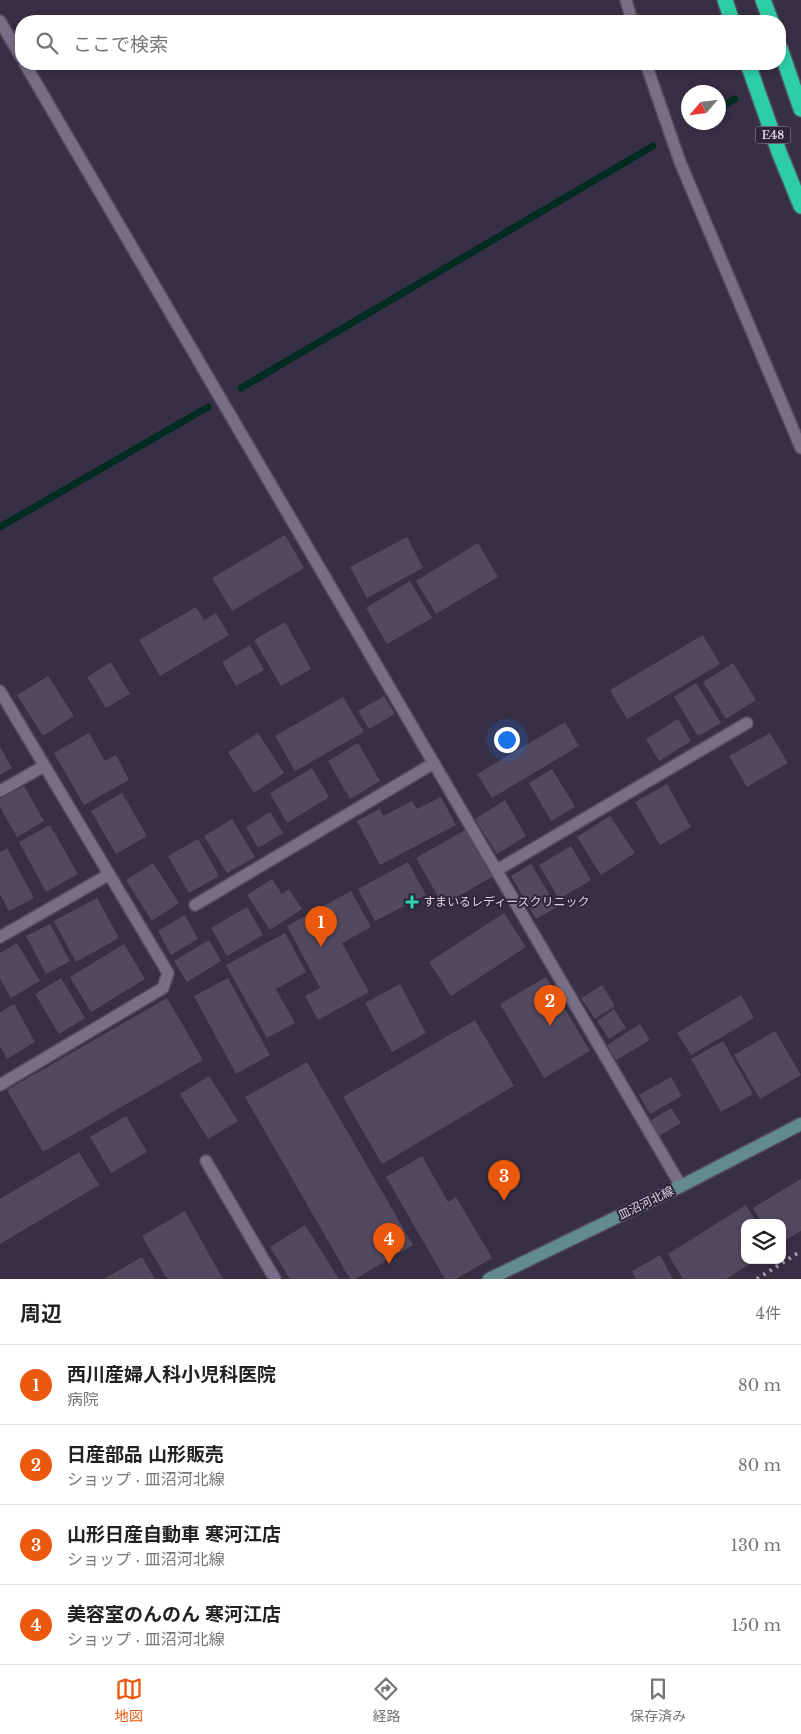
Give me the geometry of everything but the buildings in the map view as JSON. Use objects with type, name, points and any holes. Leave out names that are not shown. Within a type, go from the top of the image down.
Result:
[{"type":"highway","points":[[724,0],[730,15]]},
{"type":"highway","points":[[763,0],[769,15]]},
{"type":"highway","points":[[786,65],[801,109]]},
{"type":"highway","name":"E48","points":[[750,70],[779,152],[801,206]]},
{"type":"main road","name":"皿沼河北線","points":[[489,1279],[681,1186],[801,1124]]},
{"type":"lane","points":[[626,0],[630,15]]},
{"type":"lane","points":[[0,21],[15,47]]},
{"type":"lane","points":[[29,70],[681,1186]]},
{"type":"lane","points":[[648,70],[680,162],[801,448]]},
{"type":"lane","points":[[0,692],[168,973],[163,988],[0,1085]]},
{"type":"lane","points":[[497,870],[747,723]]},
{"type":"lane","points":[[195,905],[434,764]]},
{"type":"lane","points":[[0,791],[44,766]]},
{"type":"lane","points":[[0,936],[108,874]]},
{"type":"lane","points":[[206,1161],[275,1279]]},
{"type":"waterway","points":[[726,104],[735,99]]},
{"type":"waterway","points":[[241,388],[653,146]]},
{"type":"waterway","points":[[0,527],[208,407]]},
{"type":"railway","points":[[757,1279],[801,1251]]},
{"type":"place","name":"すまいるレディースクリニック","points":[[412,902]]},
{"type":"place","name":"西川産婦人科小児科医院","points":[[321,947]]},
{"type":"place","name":"日産部品 山形販売","points":[[550,1026]]},
{"type":"place","name":"山形日産自動車 寒河江店","points":[[504,1201]]},
{"type":"place","name":"美容室のんのん 寒河江店","points":[[389,1264]]}]
